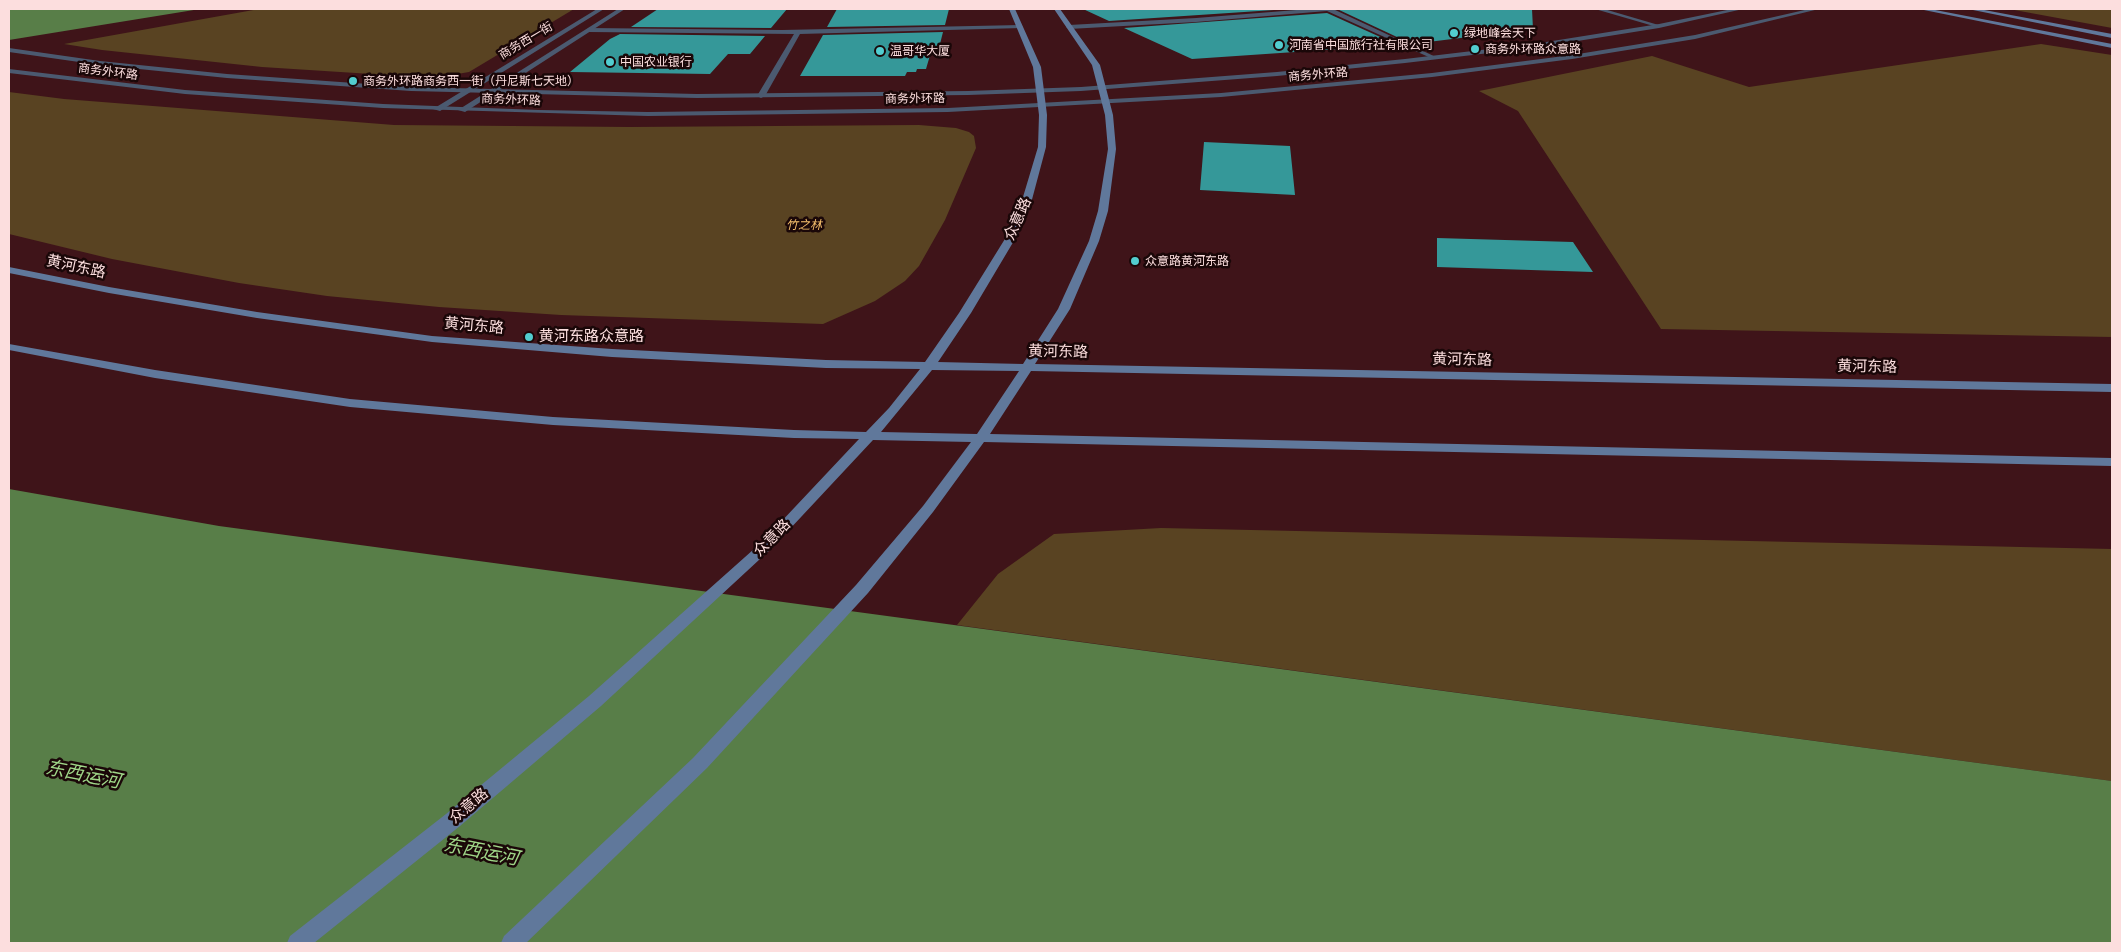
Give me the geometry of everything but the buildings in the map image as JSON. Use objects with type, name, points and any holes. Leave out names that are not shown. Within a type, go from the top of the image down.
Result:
[{"type":"main road","name":"众意路","points":[[298,943],[453,820],[596,701],[768,544],[893,411],[928,366],[970,306],[1013,234],[1025,207],[1042,147],[1042,105],[1037,67],[1012,9]]},
{"type":"main road","points":[[512,943],[700,763],[862,589],[928,509],[980,439],[1064,309],[1075,288],[1094,241],[1103,211],[1112,149],[1106,102],[1096,65],[1057,9]]},
{"type":"main road","points":[[1922,9],[2112,46]]},
{"type":"main road","points":[[1972,9],[2112,36]]},
{"type":"main road","name":"黄河东路","points":[[9,270],[108,290],[248,313],[432,339],[612,353],[826,364],[2112,388]]},
{"type":"main road","points":[[9,347],[155,374],[350,403],[553,421],[794,434],[980,439],[2112,462]]},
{"type":"street","name":"商务西一街","points":[[437,108],[601,9]]},
{"type":"street","name":"商务西一街","points":[[462,110],[622,9]]},
{"type":"street","points":[[1070,27],[1196,20],[1328,9],[1435,58]]},
{"type":"street","points":[[1598,9],[1659,26]]},
{"type":"street","name":"商务外环路","points":[[9,50],[100,63],[323,84],[491,91],[828,96],[1103,87],[1277,74],[1540,45],[1659,26],[1740,9]]},
{"type":"street","name":"商务外环路","points":[[9,71],[205,94],[292,101],[462,110],[648,114],[817,113],[1106,102],[1324,86],[1432,75],[1572,57],[1695,37],[1816,9]]},
{"type":"street","points":[[589,30],[798,32],[1020,27]]},
{"type":"street","points":[[760,96],[798,32]]},
{"type":"green space","points":[[259,9],[574,9],[469,72],[434,78],[262,67],[102,50],[64,44]]},
{"type":"green space","points":[[2009,9],[2112,9],[2112,28]]},
{"type":"green space","points":[[2041,44],[2112,55],[2112,337],[1661,329],[1518,111],[1479,91],[1652,56],[1749,87]]},
{"type":"green space","name":"竹之林","points":[[9,92],[64,99],[394,125],[630,127],[919,125],[956,128],[969,132],[974,136],[976,148],[945,220],[919,266],[905,281],[875,301],[823,324],[561,315],[439,307],[327,296],[239,283],[112,259],[9,234]]},
{"type":"green space","points":[[1161,528],[2112,549],[2112,781],[957,625],[998,574],[1054,534]]},
{"type":"water","points":[[9,9],[200,9],[9,40]]},
{"type":"water","name":"东西运河","points":[[9,489],[219,526],[2112,781],[2112,943],[9,943]]},
{"type":"place","name":"绿地峰会天下","points":[[1454,33]]},
{"type":"place","name":"河南省中国旅行社有限公司","points":[[1279,45]]},
{"type":"place","name":"商务外环路众意路","points":[[1475,49]]},
{"type":"place","name":"温哥华大厦","points":[[880,51]]},
{"type":"place","name":"中国农业银行","points":[[610,62]]},
{"type":"place","name":"商务外环路商务西一街（丹尼斯七天地）","points":[[353,81]]},
{"type":"place","name":"众意路黄河东路","points":[[1135,261]]},
{"type":"place","name":"黄河东路众意路","points":[[529,337]]}]
